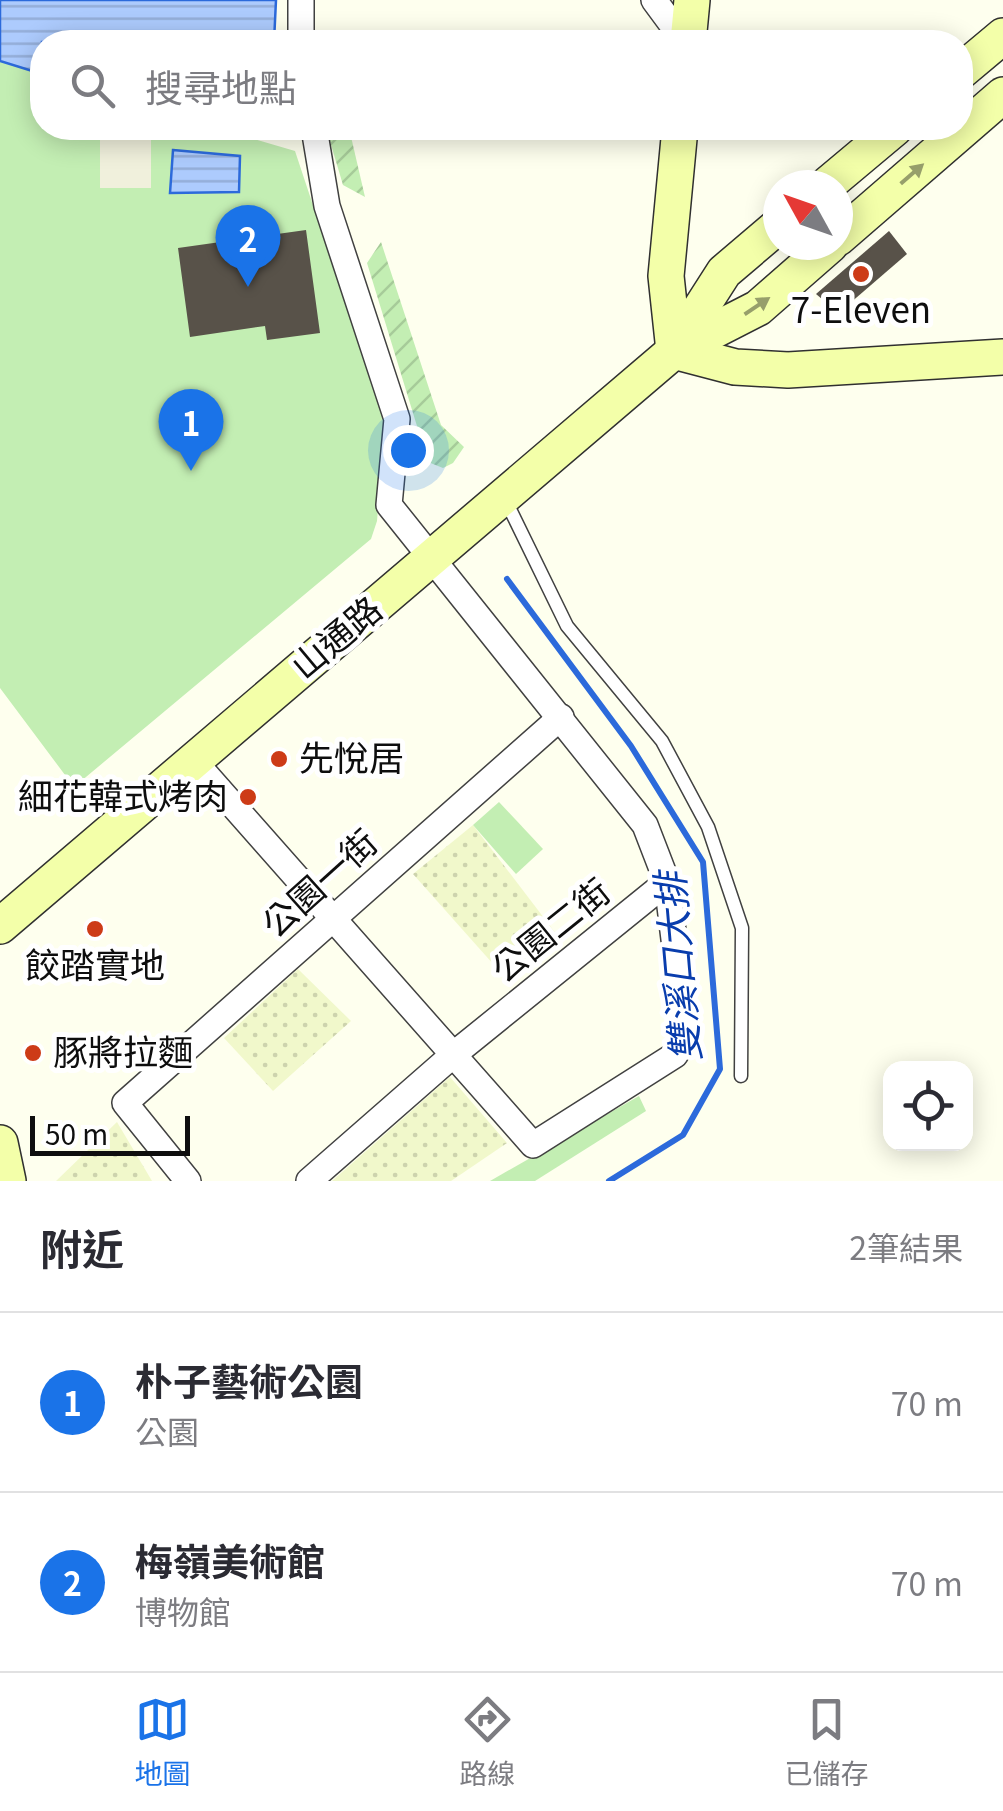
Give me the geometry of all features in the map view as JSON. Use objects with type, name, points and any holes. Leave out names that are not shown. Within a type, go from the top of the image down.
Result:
[{"type":"main road","points":[[688,30],[692,0]]},
{"type":"main road","points":[[973,61],[1003,36]]},
{"type":"main road","points":[[973,121],[1003,95]]},
{"type":"main road","points":[[674,350],[666,276],[679,140]]},
{"type":"main road","points":[[845,170],[881,140]]},
{"type":"main road","points":[[853,225],[951,140]]},
{"type":"main road","points":[[674,350],[724,272],[763,239]]},
{"type":"main road","points":[[674,350],[758,308],[813,260]]},
{"type":"main road","points":[[674,350],[736,367],[788,370],[1003,356]]},
{"type":"main road","name":"山通路","points":[[0,926],[674,350]]},
{"type":"main road","points":[[0,1143],[8,1181]]},
{"type":"street","points":[[300,0],[301,30]]},
{"type":"street","points":[[654,0],[678,30]]},
{"type":"street","points":[[194,760],[533,1145],[674,1055],[686,1037],[667,882],[645,825],[389,504],[397,419],[327,206],[316,140]]},
{"type":"street","name":"公園一街","points":[[188,1181],[124,1103],[561,717]]},
{"type":"street","name":"公園二街","points":[[309,1181],[453,1054],[667,882]]},
{"type":"lane","points":[[504,495],[567,626],[662,741],[708,826],[742,928],[741,1076]]},
{"type":"green space","points":[[0,61],[30,70],[30,140],[258,140],[295,151],[385,422],[377,521],[371,539],[74,787],[0,688]]},
{"type":"green space","points":[[330,140],[352,140],[365,197],[343,185]]},
{"type":"green space","points":[[381,242],[441,425],[464,447],[453,463],[443,468],[428,462],[367,263]]},
{"type":"green space","points":[[499,802],[543,849],[516,874],[473,825]]},
{"type":"green space","points":[[473,825],[560,939],[510,983],[413,874]]},
{"type":"green space","points":[[298,969],[351,1021],[273,1091],[224,1038]]},
{"type":"green space","points":[[450,1077],[507,1143],[451,1181],[332,1181]]},
{"type":"green space","points":[[639,1096],[646,1111],[535,1181],[490,1181]]},
{"type":"green space","points":[[117,1122],[152,1181],[56,1181]]},
{"type":"shaded area","points":[[100,140],[151,140],[151,188],[100,188]]},
{"type":"water","points":[[0,0],[276,0],[275,30],[30,30],[30,70],[0,61]]},
{"type":"water","points":[[173,150],[240,156],[239,192],[170,193]]},
{"type":"building","points":[[306,230],[320,333],[267,340],[265,326],[190,337],[178,248]]},
{"type":"building","name":"7-Eleven","points":[[889,231],[907,254],[849,304],[829,305],[816,294]]},
{"type":"waterway","name":"雙溪口大排","points":[[507,579],[631,746],[703,862],[720,1069],[683,1135],[609,1181]]},
{"type":"place","name":"7-Eleven","points":[[861,274]]},
{"type":"place","name":"梅嶺美術館","points":[[248,287]]},
{"type":"place","name":"朴子藝術公園","points":[[191,471]]},
{"type":"place","name":"先悅居","points":[[279,759]]},
{"type":"place","name":"細花韓式烤肉","points":[[248,797]]},
{"type":"place","name":"餃踏實地","points":[[95,929]]},
{"type":"place","name":"豚將拉麵","points":[[33,1053]]}]
